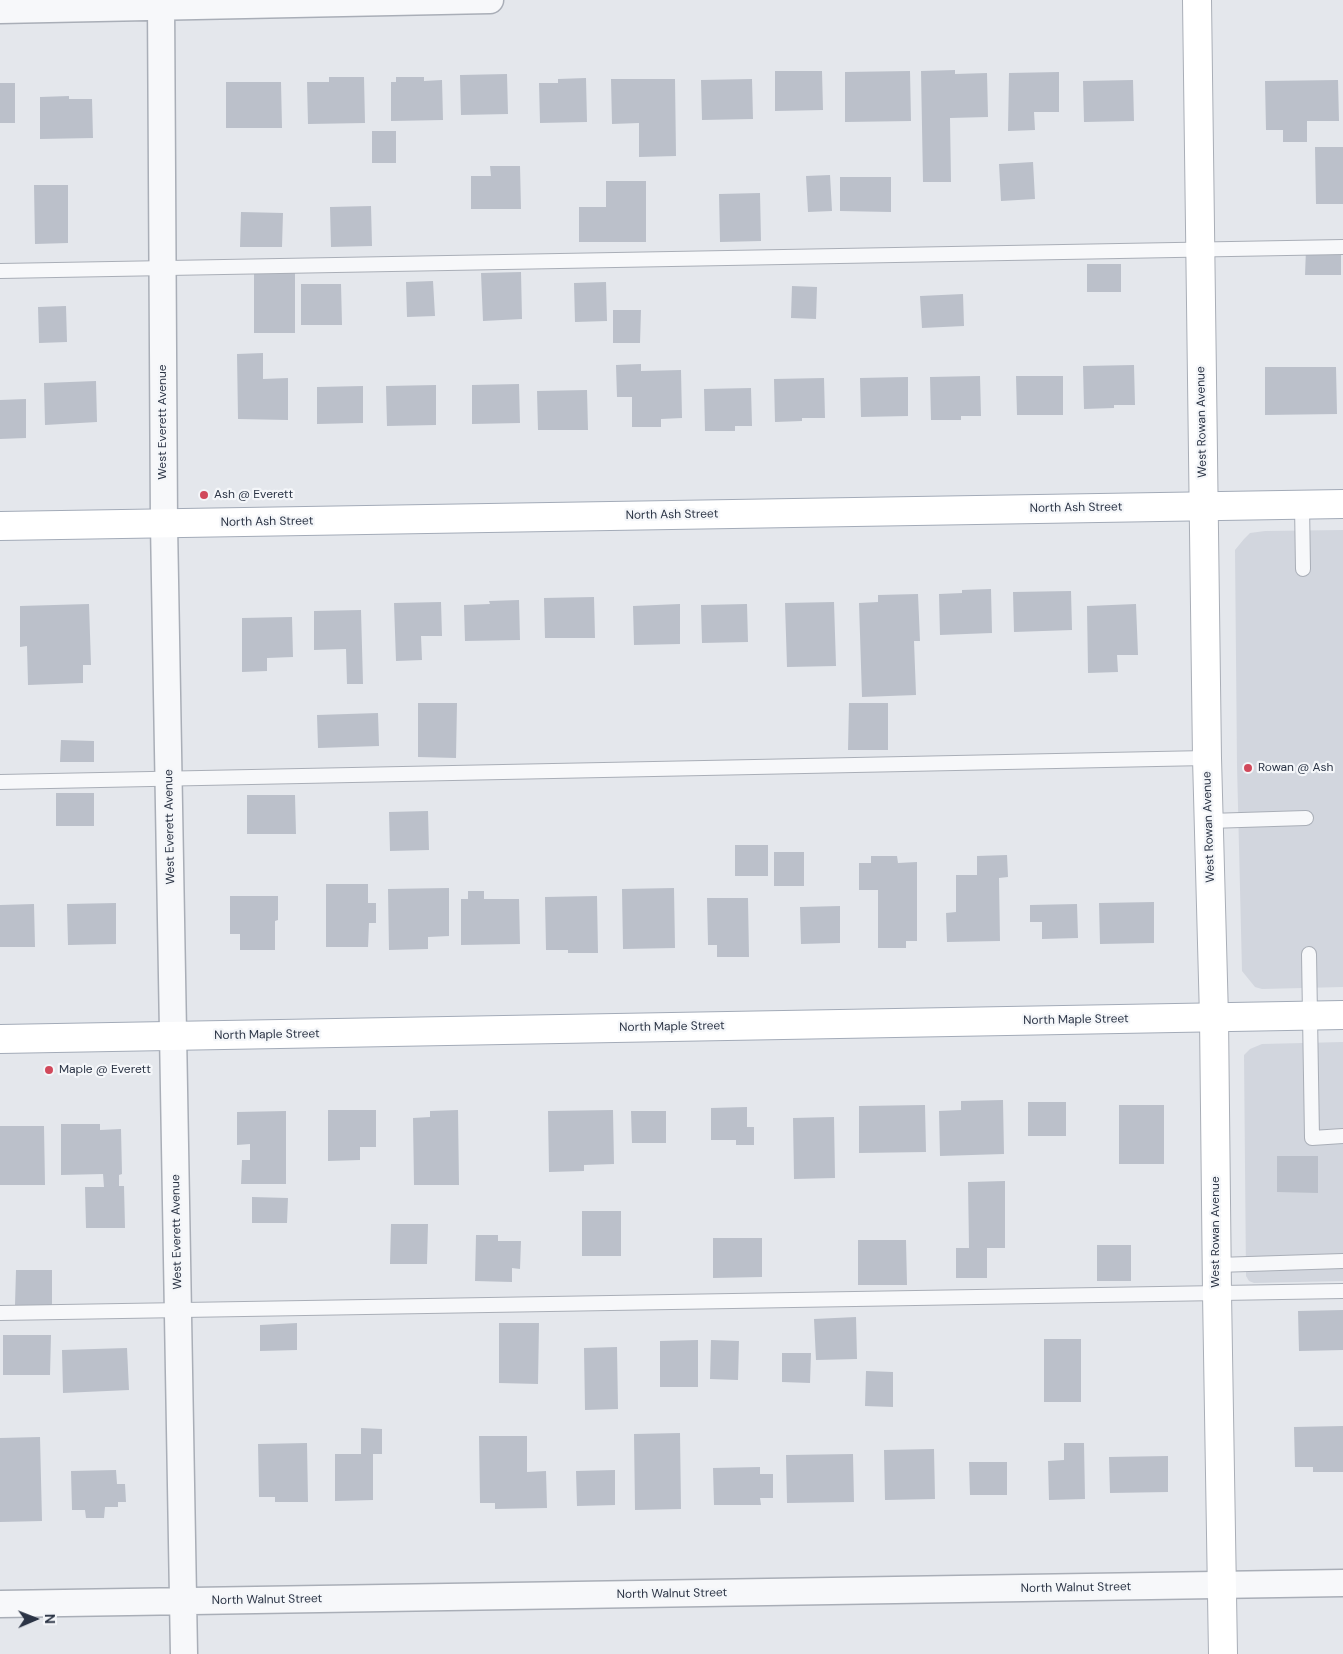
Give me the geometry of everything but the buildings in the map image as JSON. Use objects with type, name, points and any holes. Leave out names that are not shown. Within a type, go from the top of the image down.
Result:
[{"type":"main road","name":"West Rowan Avenue","points":[[1197,0],[1207,758],[1214,1017],[1224,1654]]},
{"type":"main road","name":"North Ash Street","points":[[0,526],[1343,504]]},
{"type":"main road","name":"North Maple Street","points":[[0,1039],[1343,1015]]},
{"type":"street","points":[[0,10],[161,4],[490,0]]},
{"type":"street","name":"West Everett Avenue","points":[[161,4],[164,524],[184,1654]]},
{"type":"street","name":"North Walnut Street","points":[[0,1604],[1222,1586],[1343,1582]]},
{"type":"lane","points":[[0,271],[1343,247]]},
{"type":"lane","points":[[1302,505],[1303,569]]},
{"type":"lane","points":[[0,782],[1207,758]]},
{"type":"lane","points":[[1209,821],[1306,818]]},
{"type":"lane","points":[[1309,954],[1312,1138],[1343,1136]]},
{"type":"lane","points":[[1217,1265],[1343,1261]]},
{"type":"lane","points":[[0,1313],[1343,1291]]},
{"type":"shaded area","points":[[1343,530],[1343,987],[1262,989],[1255,987],[1242,971],[1237,765],[1235,550],[1250,533],[1265,531]]},
{"type":"shaded area","points":[[1343,1042],[1343,1281],[1254,1283],[1249,1281],[1246,1276],[1244,1055],[1250,1049],[1262,1044]]},
{"type":"place","name":"Ash @ Everett","points":[[204,495]]},
{"type":"place","name":"Rowan @ Ash","points":[[1248,768]]},
{"type":"place","name":"Maple @ Everett","points":[[49,1070]]}]
